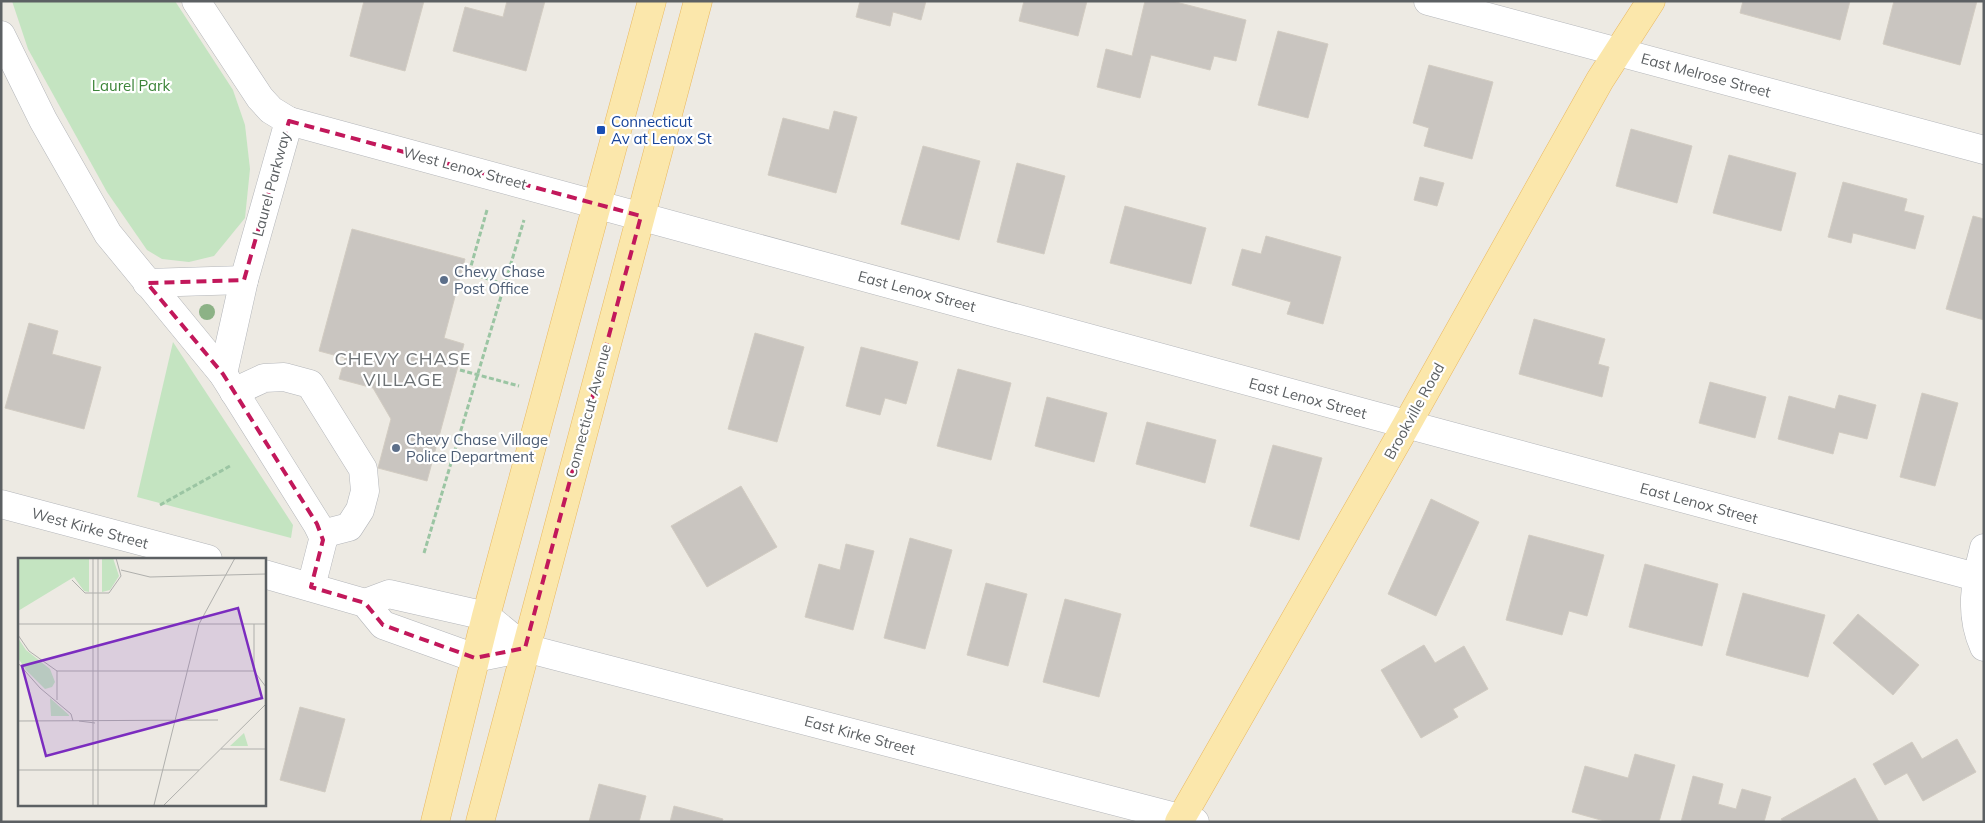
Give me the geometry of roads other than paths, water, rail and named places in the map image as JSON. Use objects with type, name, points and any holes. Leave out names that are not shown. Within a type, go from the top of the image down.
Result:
[{"type":"main road","points":[[435,822],[486,616],[652,1]]},
{"type":"main road","name":"Connecticut Avenue","points":[[480,822],[698,1]]},
{"type":"main road","name":"Brookville Road","points":[[1185,820],[1600,80],[1651,1]]},
{"type":"street","name":"Laurel Parkway","points":[[196,1],[260,98],[271,110],[289,121],[244,280],[229,383]]},
{"type":"street","name":"East Melrose Street","points":[[1428,1],[1984,150]]},
{"type":"street","points":[[2,40],[42,120],[108,234],[229,383],[322,534],[321,550],[311,587]]},
{"type":"street","name":"West Lenox Street","points":[[289,121],[640,216]]},
{"type":"street","name":"East Lenox Street","points":[[640,216],[1406,424],[1976,576]]},
{"type":"street","points":[[147,283],[244,280]]},
{"type":"street","points":[[229,383],[284,377],[310,384],[364,468],[365,491],[360,510],[349,527],[322,534]]},
{"type":"street","name":"West Kirke Street","points":[[1,504],[204,558]]},
{"type":"street","points":[[1984,548],[1976,576],[1974,617],[1977,632],[1984,647]]},
{"type":"street","points":[[265,574],[365,603],[383,625],[476,658],[525,648]]},
{"type":"street","points":[[365,603],[389,594],[486,616],[525,648]]},
{"type":"street","name":"East Kirke Street","points":[[525,648],[1185,820]]},
{"type":"place","name":"Connecticut Av at Lenox St","points":[[601,130]]},
{"type":"place","name":"Chevy Chase Post Office","points":[[444,280]]},
{"type":"place","name":"Chevy Chase Village Police Department","points":[[396,448]]},
{"type":"district","name":"CHEVY CHASE VILLAGE","points":[[403,368]]},
{"type":"park label","name":"Laurel Park","points":[[131,85]]}]
